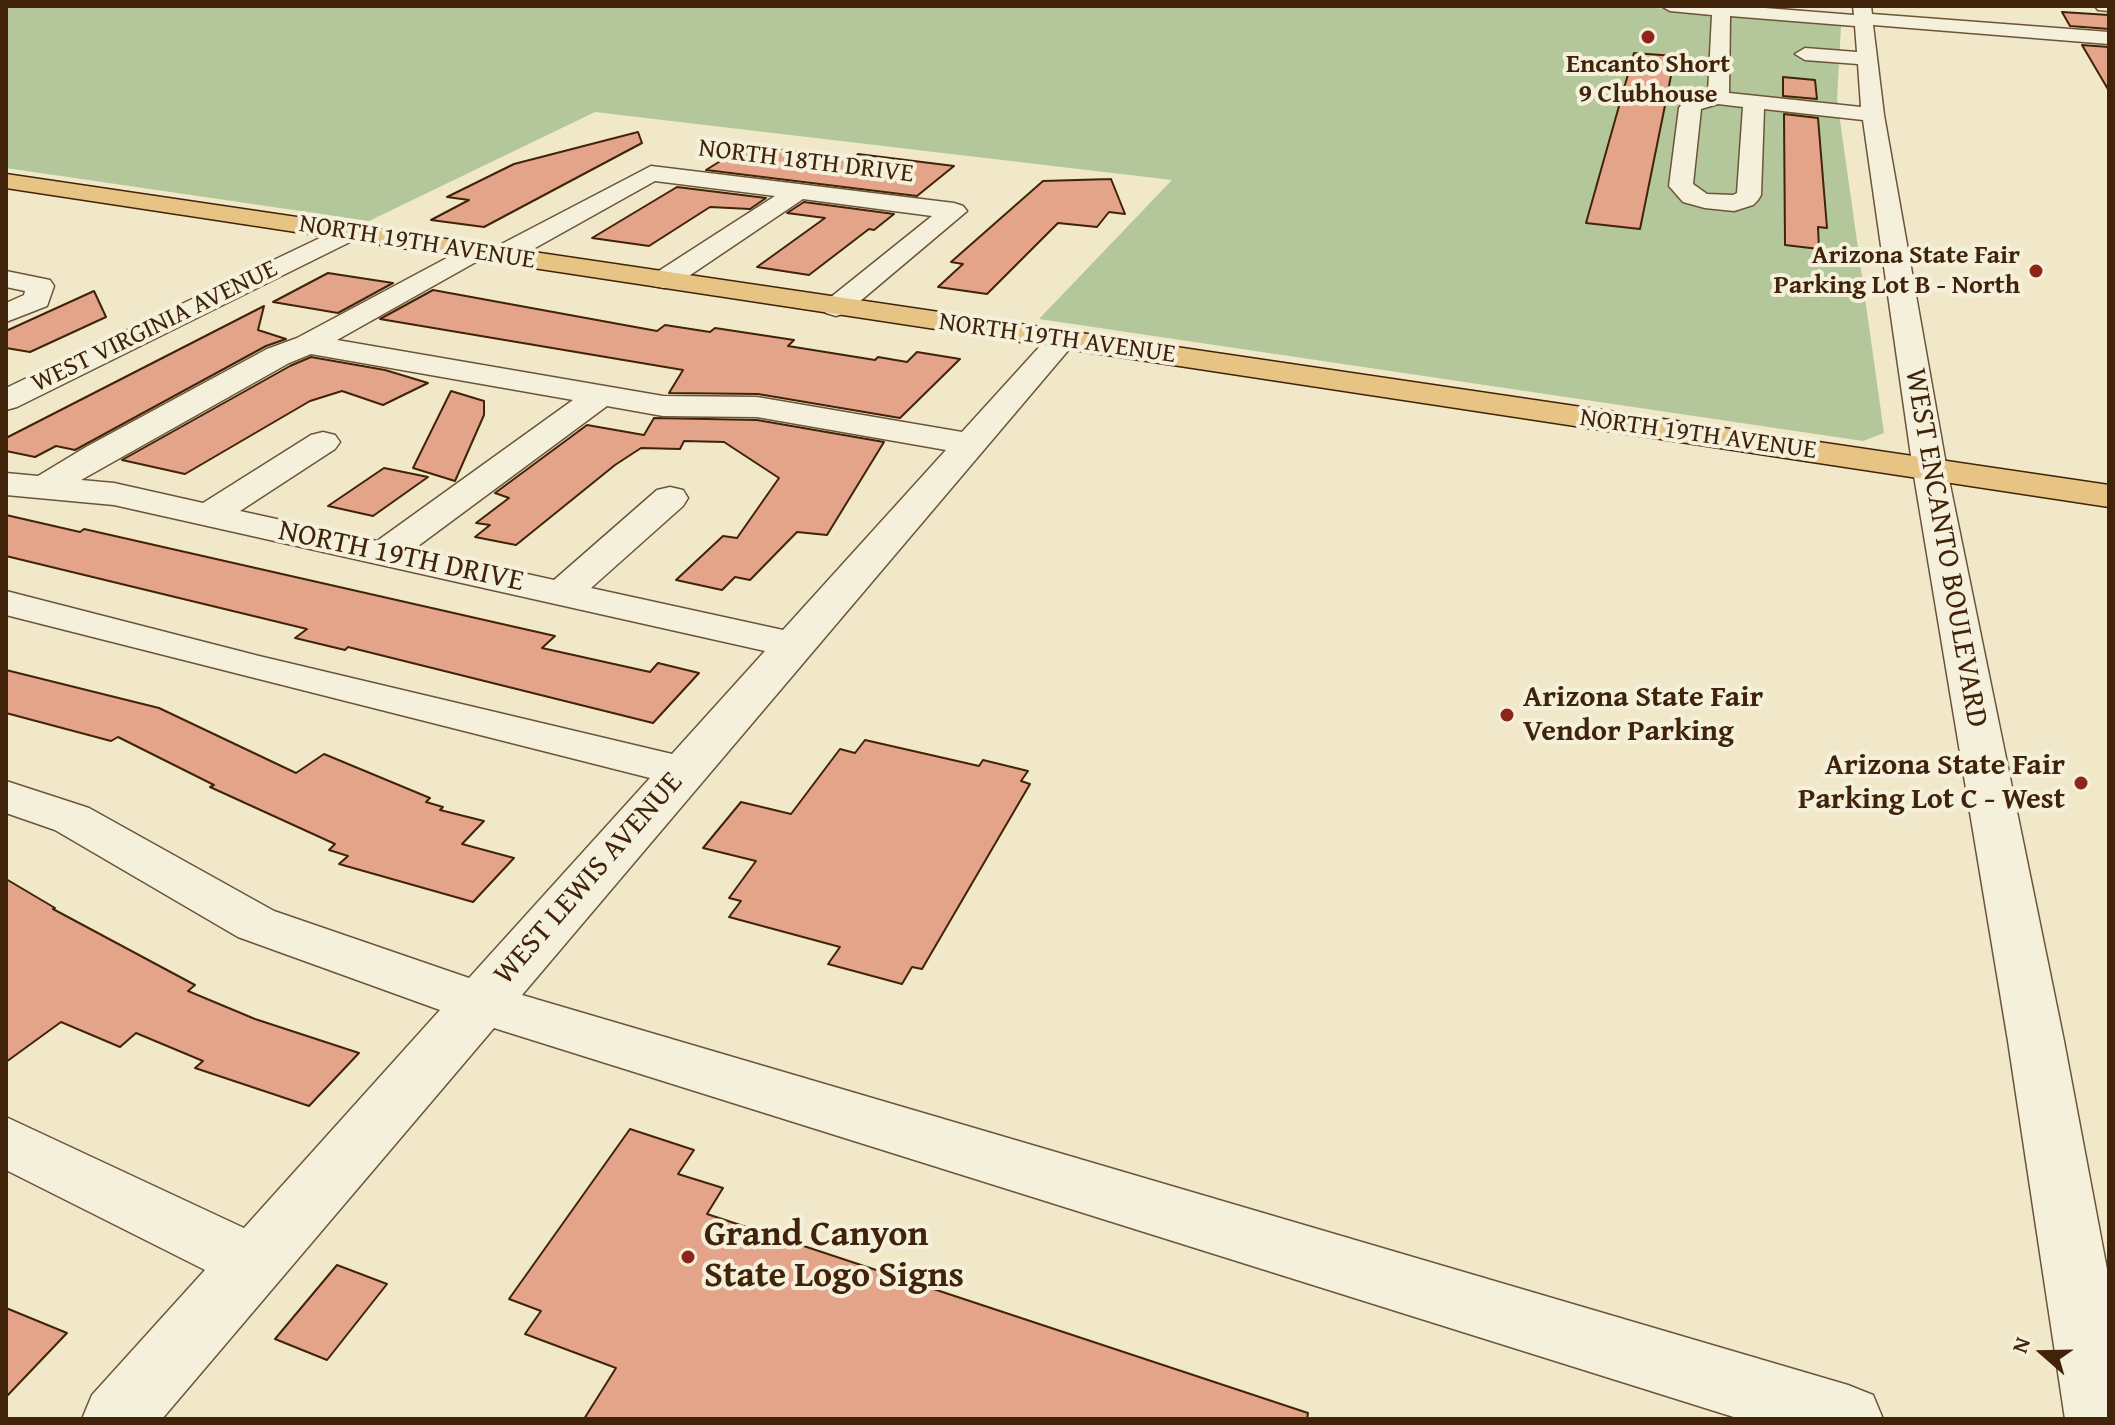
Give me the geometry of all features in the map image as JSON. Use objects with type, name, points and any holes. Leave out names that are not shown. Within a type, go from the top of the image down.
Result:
[{"type":"main road","name":"NORTH 19TH AVENUE","points":[[6,181],[2109,496]]},
{"type":"street","points":[[1670,6],[1726,9],[1758,15],[1863,15],[2109,38]]},
{"type":"street","points":[[1718,98],[1726,9]]},
{"type":"street","name":"WEST ENCANTO BOULEVARD","points":[[1863,15],[1873,115],[1930,470],[2036,1041],[2100,1419]]},
{"type":"street","points":[[1805,54],[1868,59]]},
{"type":"street","points":[[1754,102],[1749,195],[1734,203],[1692,197],[1681,186],[1694,104],[1718,98],[1873,115]]},
{"type":"street","name":"NORTH 18TH DRIVE","points":[[487,254],[651,173],[954,211],[836,307]]},
{"type":"street","points":[[664,280],[799,191]]},
{"type":"street","name":"WEST VIRGINIA AVENUE","points":[[6,400],[347,233]]},
{"type":"street","points":[[47,486],[98,454],[278,356],[487,254]]},
{"type":"street","points":[[6,279],[40,286],[37,300],[6,313]]},
{"type":"street","name":"WEST LEWIS AVENUE","points":[[117,1419],[1062,340]]},
{"type":"street","points":[[308,344],[663,406],[770,409],[970,444]]},
{"type":"street","points":[[383,554],[601,395]]},
{"type":"street","points":[[211,514],[323,442]]},
{"type":"street","name":"NORTH 19TH DRIVE","points":[[6,484],[114,494],[794,645]]},
{"type":"street","points":[[563,592],[670,498]]},
{"type":"street","points":[[6,603],[683,771]]},
{"type":"street","points":[[6,796],[72,819],[256,924],[480,1003],[1848,1419]]},
{"type":"street","points":[[6,1142],[253,1263]]},
{"type":"green space","points":[[6,6],[1630,6],[1827,22],[1841,26],[1837,99],[1884,433],[1863,441],[1039,319],[1172,180],[595,112],[369,221],[6,168]]},
{"type":"building","points":[[2062,12],[2109,15],[2109,29],[2070,26]]},
{"type":"building","points":[[2082,45],[2109,47],[2109,91]]},
{"type":"building","points":[[1634,53],[1675,56],[1640,229],[1586,223]]},
{"type":"building","points":[[1783,77],[1815,80],[1817,99],[1783,96]]},
{"type":"building","points":[[1784,114],[1818,118],[1827,228],[1818,227],[1819,249],[1785,245]]},
{"type":"building","points":[[638,132],[642,143],[484,227],[431,220],[469,200],[447,197],[514,164]]},
{"type":"building","points":[[746,145],[852,159],[858,154],[954,166],[917,196],[706,170]]},
{"type":"building","points":[[1111,179],[1125,214],[1109,212],[1097,227],[1058,223],[987,294],[938,287],[963,264],[951,262],[1043,181]]},
{"type":"building","points":[[677,187],[766,198],[750,209],[710,207],[649,246],[592,238]]},
{"type":"building","points":[[804,202],[894,214],[809,275],[757,267],[825,218],[787,213]]},
{"type":"building","points":[[328,273],[393,283],[338,313],[273,302]]},
{"type":"building","points":[[433,290],[657,331],[665,325],[710,332],[715,328],[794,340],[788,346],[875,360],[878,357],[907,362],[917,352],[960,359],[900,418],[758,394],[669,393],[683,370],[380,319]]},
{"type":"building","points":[[94,291],[106,317],[30,352],[6,348],[6,331]]},
{"type":"building","points":[[264,306],[258,330],[286,339],[266,346],[75,450],[56,446],[35,457],[6,451],[6,438]]},
{"type":"building","points":[[311,357],[385,370],[428,383],[383,405],[342,391],[310,401],[185,474],[122,460],[290,366]]},
{"type":"building","points":[[451,391],[484,401],[484,415],[455,481],[413,468]]},
{"type":"building","points":[[654,418],[757,420],[884,442],[827,535],[797,532],[750,580],[735,577],[722,590],[676,580],[723,536],[737,538],[779,478],[724,442],[684,441],[680,449],[641,448],[615,465],[516,545],[475,537],[490,525],[476,523],[509,498],[495,493],[587,425],[644,435]]},
{"type":"building","points":[[384,468],[428,477],[373,516],[328,506]]},
{"type":"building","points":[[6,515],[80,532],[84,529],[555,636],[542,648],[650,672],[658,663],[699,673],[653,723],[348,647],[345,650],[295,638],[307,629],[6,556]]},
{"type":"building","points":[[6,670],[159,708],[296,773],[324,754],[430,798],[426,802],[443,807],[440,810],[484,821],[462,844],[514,858],[473,902],[339,864],[348,856],[329,850],[335,844],[210,787],[214,785],[118,737],[111,741],[6,713]]},
{"type":"building","points":[[865,740],[979,766],[983,760],[1028,771],[1021,781],[1030,784],[922,969],[912,967],[902,984],[828,964],[840,947],[729,917],[741,901],[729,898],[756,861],[703,848],[741,802],[791,814],[840,749],[855,753]]},
{"type":"building","points":[[6,879],[53,909],[195,985],[188,991],[255,1019],[359,1053],[309,1106],[195,1068],[203,1061],[136,1033],[120,1047],[61,1022],[6,1062]]},
{"type":"building","name":"Grand Canyon State Logo Signs","points":[[630,1129],[694,1150],[678,1174],[723,1188],[707,1214],[1308,1413],[1307,1419],[584,1419],[616,1368],[525,1334],[541,1311],[509,1299]]},
{"type":"building","points":[[337,1265],[387,1284],[327,1360],[275,1339]]},
{"type":"building","points":[[6,1308],[67,1333],[6,1397]]},
{"type":"place","name":"Encanto Short 9 Clubhouse","points":[[1648,37]]},
{"type":"place","name":"Arizona State Fair Parking Lot B - North","points":[[2036,271]]},
{"type":"place","name":"Arizona State Fair Vendor Parking","points":[[1507,715]]},
{"type":"place","name":"Arizona State Fair Parking Lot C - West","points":[[2081,783]]},
{"type":"place","name":"Grand Canyon State Logo Signs","points":[[688,1257]]}]
